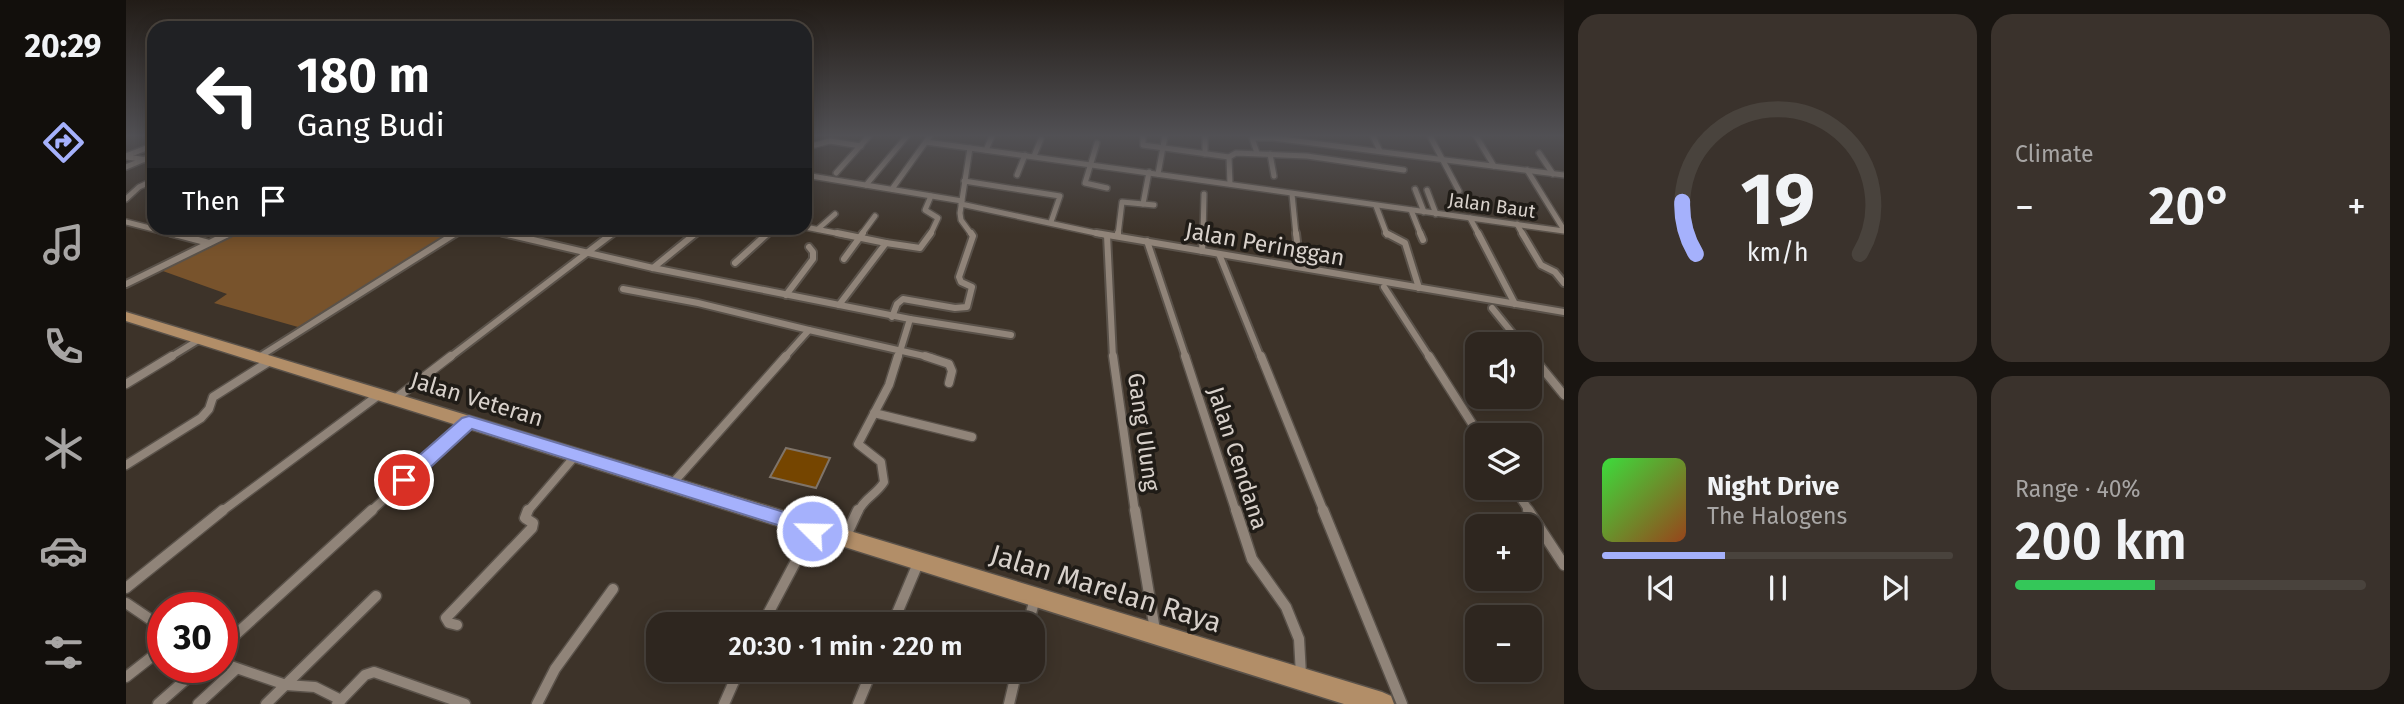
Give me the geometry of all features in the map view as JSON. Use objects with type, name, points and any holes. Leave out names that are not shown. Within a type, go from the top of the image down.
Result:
[{"type":"main road","name":"Jalan Veteran","points":[[126,316],[813,528]]},
{"type":"main road","name":"Jalan Marelan Raya","points":[[813,528],[1301,679],[1344,698],[1382,704]]},
{"type":"street","points":[[836,173],[840,169]]},
{"type":"street","points":[[866,185],[880,169]]},
{"type":"street","points":[[892,189],[907,169]]},
{"type":"street","points":[[892,317],[897,304],[903,299],[955,308],[967,307],[972,287],[961,282],[959,277],[974,236],[961,220],[966,169]]},
{"type":"street","points":[[1017,175],[1019,169]]},
{"type":"street","points":[[1089,169],[1085,183],[1107,188]]},
{"type":"street","name":"Jalan Baut","points":[[1126,169],[1376,206],[1564,230]]},
{"type":"street","points":[[1158,174],[1159,169]]},
{"type":"street","points":[[1230,169],[1230,184]]},
{"type":"street","points":[[1273,169],[1274,176]]},
{"type":"street","points":[[1396,169],[1404,170]]},
{"type":"street","points":[[1447,169],[1459,191]]},
{"type":"street","points":[[1518,169],[1564,175]]},
{"type":"street","points":[[1550,169],[1553,174]]},
{"type":"street","points":[[1528,170],[1564,230]]},
{"type":"street","points":[[1143,204],[1149,172]]},
{"type":"street","name":"Jalan Peringgan","points":[[812,176],[930,196],[1107,235],[1564,312]]},
{"type":"street","points":[[964,181],[1060,196],[1051,222]]},
{"type":"street","points":[[126,199],[147,183]]},
{"type":"street","points":[[1415,189],[1424,212]]},
{"type":"street","points":[[1427,190],[1436,214]]},
{"type":"street","points":[[1202,251],[1204,194]]},
{"type":"street","points":[[1292,194],[1300,267]]},
{"type":"street","points":[[812,228],[920,248],[936,227],[938,218],[925,210],[930,196]]},
{"type":"street","points":[[1118,236],[1122,202],[1154,205]]},
{"type":"street","points":[[1376,206],[1387,235],[1405,243],[1419,288]]},
{"type":"street","points":[[1411,210],[1423,240]]},
{"type":"street","points":[[818,229],[835,214]]},
{"type":"street","points":[[844,259],[876,216]]},
{"type":"street","points":[[1470,218],[1515,304]]},
{"type":"street","points":[[126,222],[147,228]]},
{"type":"street","points":[[1517,225],[1541,265],[1555,272],[1564,284]]},
{"type":"street","points":[[176,235],[209,243]]},
{"type":"street","points":[[126,284],[226,235]]},
{"type":"street","points":[[126,465],[201,418],[209,410],[213,397],[265,359],[453,235]]},
{"type":"street","points":[[511,235],[653,268],[892,317],[1011,335]]},
{"type":"street","points":[[126,588],[252,487],[388,397],[612,235]]},
{"type":"street","points":[[653,268],[694,235]]},
{"type":"street","points":[[735,263],[766,235]]},
{"type":"street","name":"Gang Ulung","points":[[1107,235],[1106,290],[1115,370],[1156,634]]},
{"type":"street","name":"Jalan Cendana","points":[[1147,241],[1252,559],[1286,607],[1299,639],[1301,679]]},
{"type":"street","points":[[839,305],[886,243]]},
{"type":"street","points":[[786,295],[813,259],[814,253],[809,247]]},
{"type":"street","points":[[1219,254],[1402,704]]},
{"type":"street","points":[[1384,287],[1472,423]]},
{"type":"street","points":[[623,289],[698,303],[946,360],[951,365],[949,383]]},
{"type":"street","points":[[1492,308],[1511,332]]},
{"type":"street","points":[[845,538],[864,499],[879,490],[884,482],[881,462],[858,444],[889,385],[910,319]]},
{"type":"street","points":[[671,484],[809,330]]},
{"type":"street","points":[[126,384],[200,339]]},
{"type":"street","points":[[1542,368],[1564,395]]},
{"type":"street","points":[[874,413],[972,437]]},
{"type":"street","points":[[238,632],[469,422]]},
{"type":"street","points":[[457,625],[449,623],[446,618],[532,528],[533,523],[525,518],[525,514],[576,455]]},
{"type":"street","points":[[1522,500],[1564,565]]},
{"type":"street","points":[[769,612],[813,528]]},
{"type":"street","points":[[897,612],[919,561]]},
{"type":"street","points":[[537,704],[555,669],[613,589]]},
{"type":"street","points":[[266,704],[376,596]]},
{"type":"street","points":[[1031,612],[1035,597]]},
{"type":"street","points":[[126,603],[147,617]]},
{"type":"street","points":[[126,677],[147,661]]},
{"type":"street","points":[[238,670],[286,685],[315,687],[339,702],[365,675],[374,672],[447,701],[465,704]]},
{"type":"street","points":[[724,704],[734,682]]},
{"type":"street","points":[[858,704],[867,682]]},
{"type":"street","points":[[1009,704],[1014,682]]},
{"type":"street","points":[[158,704],[182,683]]},
{"type":"street","points":[[198,704],[221,683]]},
{"type":"shaded area","points":[[232,235],[446,235],[298,327],[214,303],[227,294],[160,270]]},
{"type":"building","points":[[786,448],[830,458],[816,488],[770,477]]},
{"type":"route","points":[[404,480],[469,422],[813,528],[812,531]]}]
